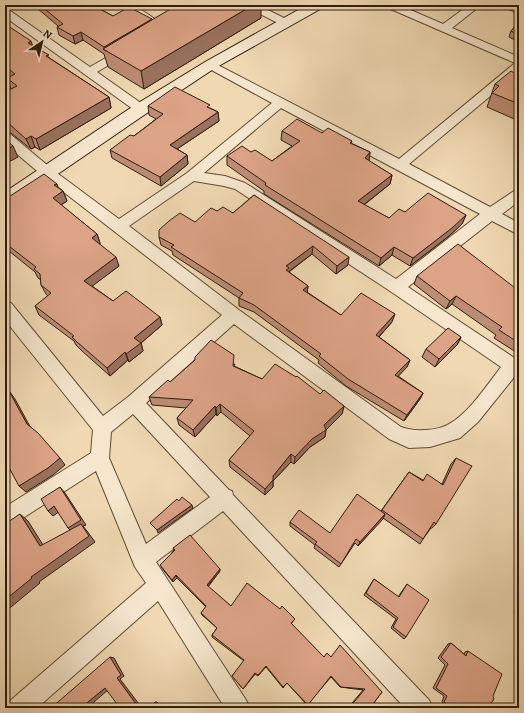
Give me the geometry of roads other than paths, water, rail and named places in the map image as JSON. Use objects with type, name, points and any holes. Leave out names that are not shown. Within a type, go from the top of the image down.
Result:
[{"type":"main road","points":[[5,201],[141,109],[210,66],[317,5]]},
{"type":"street","points":[[126,5],[158,24]]},
{"type":"street","points":[[250,5],[286,23]]},
{"type":"street","points":[[390,5],[519,61]]},
{"type":"street","points":[[444,29],[476,5]]},
{"type":"street","points":[[507,5],[519,10]]},
{"type":"street","points":[[5,12],[141,109]]},
{"type":"street","points":[[89,72],[137,44]]},
{"type":"street","points":[[210,66],[519,230]]},
{"type":"street","points":[[399,166],[519,66]]},
{"type":"street","points":[[119,226],[192,176],[280,102]]},
{"type":"street","points":[[5,137],[48,173],[233,315],[394,433],[409,439],[430,438],[454,432],[480,407],[516,368],[396,287],[240,186],[225,181],[192,176]]},
{"type":"street","points":[[396,287],[519,194]]},
{"type":"street","points":[[6,311],[102,428],[100,458],[142,560],[160,585],[238,708]]},
{"type":"street","points":[[102,428],[134,403],[233,315]]},
{"type":"street","points":[[134,403],[421,708]]},
{"type":"street","points":[[5,518],[100,458]]},
{"type":"street","points":[[142,560],[225,498]]},
{"type":"street","points":[[19,708],[160,585]]}]
